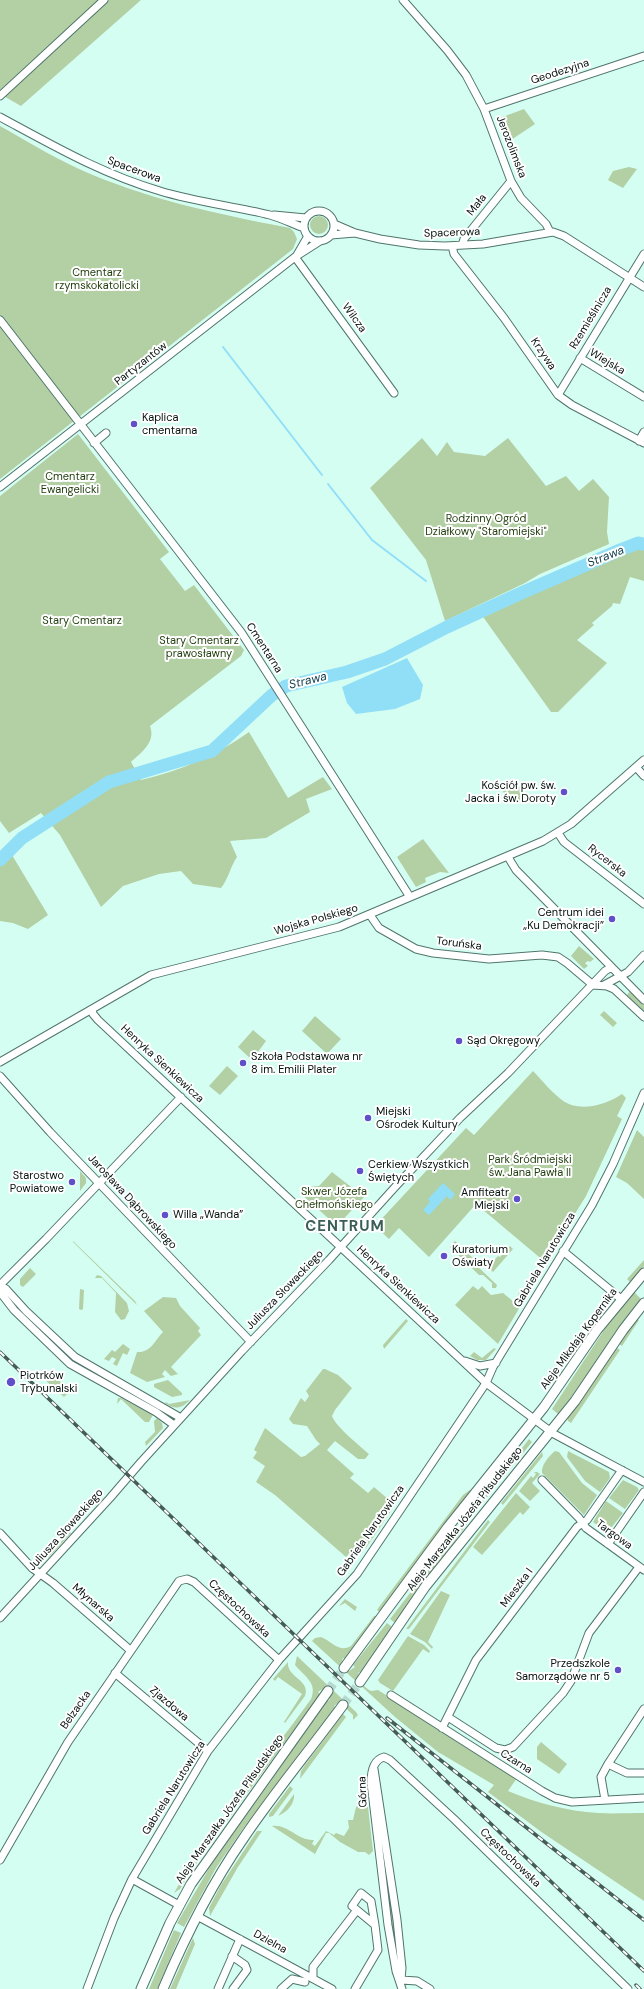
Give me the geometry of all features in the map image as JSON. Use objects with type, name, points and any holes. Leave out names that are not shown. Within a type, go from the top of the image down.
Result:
[{"type":"main road","name":"Aleje Mikołaja Kopernika","points":[[534,1419],[597,1330],[621,1299],[644,1273]]},
{"type":"main road","points":[[550,1432],[641,1313],[644,1303]]},
{"type":"main road","name":"Aleje Marszałka Józefa Piłsudskiego","points":[[344,1668],[452,1522],[534,1419]]},
{"type":"main road","name":"Aleje Marszałka Józefa Piłsudskiego","points":[[360,1682],[444,1563],[550,1432]]},
{"type":"main road","name":"Aleje Marszałka Józefa Piłsudskiego","points":[[141,1989],[179,1905],[203,1866],[328,1691]]},
{"type":"main road","points":[[163,1989],[197,1916],[243,1839],[343,1705]]},
{"type":"street","points":[[0,96],[104,0]]},
{"type":"street","name":"Jerozolimska","points":[[403,0],[447,50],[466,75],[484,109],[511,181],[521,198],[546,224],[550,232]]},
{"type":"street","name":"Geodezyjna","points":[[484,109],[644,56]]},
{"type":"street","name":"Spacerowa","points":[[0,117],[48,144],[119,177],[191,200],[271,215],[306,218]]},
{"type":"street","name":"Mała","points":[[462,245],[465,238],[511,181]]},
{"type":"street","points":[[322,211],[330,216],[334,224],[331,235],[320,241],[313,240],[308,236],[304,228],[306,218],[312,212],[322,211]]},
{"type":"street","name":"Spacerowa","points":[[271,215],[304,228]]},
{"type":"street","name":"Spacerowa","points":[[334,224],[355,233],[419,245],[452,246],[506,240],[550,232]]},
{"type":"street","points":[[550,232],[564,236],[644,286]]},
{"type":"street","name":"Spacerowa","points":[[331,235],[355,233]]},
{"type":"street","name":"Partyzantów","points":[[295,257],[308,236]]},
{"type":"street","name":"Partyzantów","points":[[0,487],[295,257],[320,241]]},
{"type":"street","name":"Krzywa","points":[[452,246],[454,254],[504,318],[558,395],[572,405],[641,442]]},
{"type":"street","name":"Rzemieślnicza","points":[[558,395],[644,254]]},
{"type":"street","name":"Wilcza","points":[[295,257],[394,393]]},
{"type":"street","name":"Cmentarna","points":[[0,320],[235,624],[410,897]]},
{"type":"street","name":"Wiejska","points":[[580,358],[644,397]]},
{"type":"street","points":[[641,442],[644,432]]},
{"type":"street","points":[[94,442],[106,433]]},
{"type":"street","name":"Wojska Polskiego","points":[[0,1062],[151,975],[339,927],[508,857],[558,833],[588,810],[644,760]]},
{"type":"street","points":[[636,767],[644,776]]},
{"type":"street","name":"Rycerska","points":[[558,833],[564,842],[644,904]]},
{"type":"street","points":[[508,857],[513,866],[644,1000]]},
{"type":"street","name":"Toruńska","points":[[370,915],[379,928],[416,949],[433,953],[489,959],[542,956],[558,957],[568,963],[593,985]]},
{"type":"street","points":[[604,985],[632,969],[644,956]]},
{"type":"street","name":"Juliusza Słowackiego","points":[[0,1618],[181,1418],[342,1247],[460,1118],[504,1077],[607,969],[613,969]]},
{"type":"street","points":[[593,985],[604,985],[617,992],[644,1017]]},
{"type":"street","name":"Henryka Sienkiewicza","points":[[92,1009],[95,1017],[486,1383],[550,1432],[644,1482]]},
{"type":"street","name":"Jarosława Dąbrowskiego","points":[[0,1076],[99,1183],[251,1342]]},
{"type":"street","name":"Gabriela Narutowicza","points":[[87,1989],[114,1918],[132,1879],[208,1751],[279,1660],[357,1574],[486,1383],[496,1363],[608,1175],[644,1093]]},
{"type":"street","points":[[181,1097],[0,1285],[6,1289],[26,1312],[64,1348],[93,1368],[175,1413],[181,1418]]},
{"type":"street","points":[[564,1251],[621,1299]]},
{"type":"street","points":[[0,1292],[14,1310],[60,1356],[89,1375],[156,1412],[174,1426]]},
{"type":"street","points":[[460,1358],[478,1366],[496,1363]]},
{"type":"street","points":[[89,1375],[93,1368]]},
{"type":"street","name":"Mieszka I","points":[[442,1728],[476,1660],[577,1527],[582,1522],[587,1520],[622,1470]]},
{"type":"street","name":"Targowa","points":[[542,1480],[586,1528],[641,1568]]},
{"type":"street","points":[[608,1544],[644,1492]]},
{"type":"street","name":"Młynarska","points":[[0,1533],[32,1568],[53,1583],[130,1650]]},
{"type":"street","points":[[448,1717],[496,1748],[505,1750],[513,1746],[562,1693],[571,1681],[589,1633],[641,1568]]},
{"type":"street","name":"Częstochowska","points":[[182,1579],[188,1579],[194,1582],[279,1660]]},
{"type":"street","name":"Belzacka","points":[[1,1858],[68,1742],[177,1582],[182,1579]]},
{"type":"street","name":"Zjazdowa","points":[[115,1673],[208,1751]]},
{"type":"street","name":"Czarna","points":[[391,1695],[556,1798],[572,1802],[644,1798]]},
{"type":"street","points":[[604,1800],[601,1777],[644,1708]]},
{"type":"street","name":"Częstochowska","points":[[374,1767],[380,1758],[385,1757],[390,1760],[454,1819],[628,1989]]},
{"type":"street","points":[[608,1764],[627,1773],[644,1773]]},
{"type":"street","name":"Górna","points":[[374,1767],[371,1783],[380,1862],[396,1971],[401,1980],[402,1989]]},
{"type":"street","points":[[132,1879],[179,1905]]},
{"type":"street","points":[[355,1989],[378,1950],[375,1925],[371,1901],[362,1893],[352,1906],[375,1925]]},
{"type":"street","points":[[299,1989],[309,1979],[313,1967],[357,1910]]},
{"type":"street","name":"Dzielna","points":[[197,1916],[300,1971],[309,1979],[332,1989]]},
{"type":"street","points":[[218,1989],[240,1938]]},
{"type":"street","points":[[232,1956],[245,1966],[247,1970],[233,1989]]},
{"type":"street","points":[[300,1971],[313,1967]]},
{"type":"street","points":[[281,1989],[292,1980],[309,1979]]},
{"type":"street","points":[[401,1980],[417,1981],[430,1989]]},
{"type":"green space","points":[[0,0],[141,0],[21,106],[0,94]]},
{"type":"green space","points":[[524,109],[535,124],[505,144],[497,119]]},
{"type":"green space","name":"Cmentarz rzymskokatolicki","points":[[0,126],[77,168],[103,179],[155,197],[208,211],[290,228],[294,232],[297,239],[293,249],[0,479]]},
{"type":"green space","points":[[629,167],[637,169],[623,188],[608,180],[613,171]]},
{"type":"green space","points":[[315,216],[323,216],[328,221],[326,232],[323,234],[315,234],[310,229],[310,221]]},
{"type":"green space","points":[[78,434],[169,552],[160,559],[185,591],[194,585],[244,650],[241,656],[150,726],[150,742],[131,762],[141,780],[170,772],[198,761],[224,748],[249,732],[288,798],[323,777],[332,789],[306,799],[310,812],[266,838],[230,841],[237,857],[221,888],[193,884],[181,871],[159,874],[123,886],[101,907],[60,835],[41,813],[9,833],[0,821],[0,496]]},
{"type":"green space","name":"Rodzinny Ogród Działkowy \"Staromiejski\"","points":[[422,438],[437,456],[447,442],[454,452],[485,456],[508,438],[546,486],[566,476],[579,491],[593,479],[609,497],[607,532],[609,544],[540,574],[525,583],[445,621],[426,560],[370,488]]},
{"type":"green space","points":[[631,548],[644,548],[644,581],[630,577],[620,604],[613,603],[612,606],[592,623],[594,625],[577,640],[607,663],[558,712],[551,712],[481,614],[557,579]]},
{"type":"green space","points":[[506,781],[511,781],[521,788],[521,795],[526,801],[509,801],[499,785]]},
{"type":"green space","points":[[423,839],[449,873],[440,872],[425,878],[426,882],[416,887],[397,857]]},
{"type":"green space","points":[[12,855],[48,915],[28,929],[13,923],[0,921],[0,866]]},
{"type":"green space","points":[[579,946],[594,959],[585,963],[588,966],[584,969],[571,956]]},
{"type":"green space","points":[[630,991],[644,1005],[644,1011],[627,995]]},
{"type":"green space","points":[[604,1011],[617,1023],[613,1027],[600,1015]]},
{"type":"green space","points":[[315,1016],[341,1039],[327,1054],[302,1031]]},
{"type":"green space","points":[[253,1030],[266,1041],[252,1060],[238,1047]]},
{"type":"green space","points":[[227,1066],[238,1076],[220,1095],[209,1086]]},
{"type":"green space","name":"Park Śródmiejski św. Jana Pawła II","points":[[533,1071],[554,1093],[569,1104],[584,1107],[600,1104],[622,1094],[626,1098],[617,1116],[622,1119],[586,1196],[545,1262],[476,1204],[429,1257],[399,1228],[389,1239],[375,1226],[466,1128],[474,1135]]},
{"type":"green space","points":[[637,1130],[644,1137],[644,1199],[627,1183],[616,1177]]},
{"type":"green space","points":[[80,1171],[86,1178],[86,1183],[80,1191]]},
{"type":"green space","name":"Skwer Józefa Chełmońskiego","points":[[332,1172],[364,1197],[337,1226],[301,1194],[308,1187],[319,1186]]},
{"type":"green space","points":[[455,1241],[478,1263],[476,1265],[497,1285],[496,1288],[492,1288],[492,1283],[483,1275],[479,1275],[450,1247]]},
{"type":"green space","points":[[73,1242],[135,1301],[137,1305]]},
{"type":"green space","points":[[510,1246],[513,1249],[493,1272],[488,1267]]},
{"type":"green space","points":[[644,1260],[644,1266],[630,1282],[627,1279]]},
{"type":"green space","points":[[543,1266],[524,1301],[518,1297],[518,1294]]},
{"type":"green space","points":[[30,1268],[36,1274],[23,1287],[20,1285],[20,1279]]},
{"type":"green space","points":[[97,1275],[101,1276],[127,1303],[129,1311],[125,1319],[121,1320],[115,1312],[116,1293],[102,1278],[95,1278]]},
{"type":"green space","points":[[473,1286],[478,1290],[482,1286],[491,1295],[503,1293],[520,1307],[498,1344],[455,1305]]},
{"type":"green space","points":[[80,1289],[84,1290],[83,1309],[81,1310],[79,1309]]},
{"type":"green space","points":[[633,1291],[641,1299],[558,1414],[552,1409],[618,1309]]},
{"type":"green space","points":[[163,1297],[176,1298],[180,1306],[200,1328],[198,1331],[201,1335],[171,1367],[178,1374],[171,1376],[165,1370],[162,1374],[165,1377],[147,1382],[130,1373],[137,1352],[142,1352],[149,1348],[163,1332],[144,1311]]},
{"type":"green space","points":[[406,1319],[408,1321],[384,1349],[383,1345]]},
{"type":"green space","points":[[635,1320],[639,1320],[622,1346],[619,1344]]},
{"type":"green space","points":[[123,1344],[130,1349],[127,1355],[123,1353],[117,1366],[113,1364],[116,1359],[112,1357],[109,1361],[104,1359],[112,1350],[115,1352]]},
{"type":"green space","points":[[494,1348],[496,1349],[486,1360],[477,1360],[470,1356],[474,1352],[482,1358]]},
{"type":"green space","points":[[617,1348],[620,1350],[571,1423],[567,1418]]},
{"type":"green space","points":[[323,1369],[338,1375],[352,1388],[332,1416],[343,1431],[369,1454],[365,1459],[358,1459],[335,1441],[327,1450],[354,1474],[350,1478],[368,1493],[374,1487],[395,1505],[366,1548],[360,1541],[346,1557],[275,1495],[256,1482],[265,1466],[253,1458],[257,1452],[254,1450],[265,1428],[301,1457],[305,1456],[320,1444],[307,1426],[293,1424],[289,1419],[301,1398],[305,1402],[309,1396],[306,1391]]},
{"type":"green space","points":[[49,1371],[70,1391],[64,1397],[43,1378]]},
{"type":"green space","points":[[168,1380],[182,1393],[182,1395],[172,1397],[154,1387],[154,1384]]},
{"type":"green space","points":[[118,1398],[121,1398],[153,1415],[149,1422],[145,1422],[121,1399],[117,1404]]},
{"type":"green space","points":[[190,1400],[178,1408],[172,1407],[165,1403],[166,1402],[169,1404]]},
{"type":"green space","points":[[157,1418],[162,1423],[163,1428],[146,1446],[145,1442],[155,1432],[154,1421]]},
{"type":"green space","points":[[529,1439],[532,1442],[480,1506],[395,1623],[390,1619]]},
{"type":"green space","points":[[555,1451],[559,1452],[582,1483],[597,1495],[584,1515],[542,1473],[544,1464]]},
{"type":"green space","points":[[568,1451],[609,1472],[610,1478],[600,1492],[585,1481],[567,1457]]},
{"type":"green space","points":[[542,1452],[543,1456],[503,1505],[501,1503]]},
{"type":"green space","points":[[534,1472],[540,1474],[532,1483],[540,1491],[530,1501],[519,1491],[531,1476],[533,1478],[536,1474]]},
{"type":"green space","points":[[623,1480],[637,1487],[639,1490],[625,1509],[609,1498]]},
{"type":"green space","points":[[471,1489],[380,1612],[377,1610],[463,1495]]},
{"type":"green space","points":[[516,1493],[530,1507],[523,1515],[520,1512],[482,1555],[473,1547]]},
{"type":"green space","points":[[606,1501],[623,1513],[607,1533],[593,1522]]},
{"type":"green space","points":[[488,1520],[490,1522],[409,1629],[406,1629]]},
{"type":"green space","points":[[70,1532],[71,1533],[48,1558],[47,1557]]},
{"type":"green space","points":[[441,1591],[450,1595],[428,1642],[433,1647],[432,1649],[425,1642],[410,1634]]},
{"type":"green space","points":[[345,1599],[357,1607],[355,1611],[345,1603],[339,1606]]},
{"type":"green space","points":[[374,1616],[377,1616],[345,1659],[343,1658],[341,1665],[349,1671],[355,1667],[353,1665],[387,1623],[392,1627],[361,1673],[359,1672],[357,1679],[371,1691],[378,1690],[517,1778],[508,1791],[541,1803],[586,1812],[644,1813],[644,1901],[540,1831],[488,1792],[494,1785],[438,1752],[395,1717],[312,1641],[315,1638],[321,1637],[335,1646],[346,1648],[351,1646]]},
{"type":"green space","points":[[408,1636],[424,1645],[430,1651],[429,1653],[423,1649],[393,1691],[380,1683],[378,1680]]},
{"type":"green space","points":[[297,1656],[358,1715],[353,1720],[353,1715],[339,1702],[334,1706],[336,1709],[242,1830],[216,1868],[184,1927],[177,1923],[211,1865],[327,1699],[329,1701],[331,1694],[324,1688],[318,1692],[320,1694],[202,1855],[180,1889],[174,1893],[205,1843],[311,1699],[313,1688],[306,1676],[295,1665]]},
{"type":"green space","points":[[288,1662],[288,1667],[305,1686],[306,1691],[305,1696],[285,1723],[284,1722],[302,1694],[278,1677],[275,1681],[273,1679]]},
{"type":"green space","points":[[343,1714],[346,1717],[300,1779],[301,1771]]},
{"type":"green space","points":[[541,1742],[567,1764],[559,1774],[537,1759],[537,1747]]},
{"type":"green space","points":[[290,1786],[293,1789],[273,1816],[269,1817],[269,1814]]},
{"type":"green space","points":[[374,1786],[387,1870],[400,1971],[392,1933]]},
{"type":"green space","points":[[294,1794],[290,1807],[278,1816]]},
{"type":"green space","points":[[360,1804],[368,1807],[373,1851],[369,1855],[365,1852],[358,1852],[340,1842],[329,1833],[326,1833],[315,1854],[272,1826],[283,1827],[303,1838],[314,1840],[312,1844],[315,1846],[326,1831],[334,1835],[336,1833],[344,1836],[349,1828],[348,1820],[353,1820],[356,1807]]},
{"type":"green space","points":[[257,1831],[262,1831],[238,1867],[210,1916],[209,1908],[221,1885]]},
{"type":"green space","points":[[174,1930],[181,1933],[157,1989],[149,1989]]},
{"type":"green space","points":[[193,1938],[195,1944],[176,1989],[170,1989]]},
{"type":"water","points":[[407,658],[423,685],[420,699],[395,709],[356,714],[347,703],[342,687]]},
{"type":"water","points":[[443,1183],[455,1194],[450,1200],[447,1196],[429,1215],[423,1210],[430,1202],[428,1199]]},
{"type":"waterway","points":[[223,347],[322,475]]},
{"type":"waterway","points":[[328,484],[372,540],[426,581]]},
{"type":"waterway","name":"Strawa","points":[[0,860],[22,838],[109,782],[212,751],[272,695],[286,686],[347,672],[385,659],[447,627],[519,594],[620,550],[638,543],[644,544]]},
{"type":"tunnel","points":[[328,1691],[344,1668]]},
{"type":"tunnel","points":[[343,1705],[360,1682]]},
{"type":"railway","points":[[0,1352],[644,1971]]},
{"type":"railway","points":[[387,1718],[644,1920]]},
{"type":"railway","points":[[636,1985],[640,1989]]},
{"type":"place","name":"Kaplica cmentarna","points":[[134,424]]},
{"type":"place","name":"Kościół pw. św. Jacka i św. Doroty","points":[[564,792]]},
{"type":"place","name":"Centrum idei „Ku Demokracji”","points":[[612,919]]},
{"type":"place","name":"Sąd Okręgowy","points":[[459,1041]]},
{"type":"place","name":"Szkoła Podstawowa nr 8 im. Emilii Plater","points":[[243,1063]]},
{"type":"place","name":"Miejski Ośrodek Kultury","points":[[368,1118]]},
{"type":"place","name":"Cerkiew Wszystkich Świętych","points":[[360,1171]]},
{"type":"place","name":"Starostwo Powiatowe","points":[[72,1182]]},
{"type":"place","name":"Amfiteatr Miejski","points":[[517,1199]]},
{"type":"place","name":"Willa „Wanda”","points":[[165,1215]]},
{"type":"place","name":"Kuratorium Oświaty","points":[[444,1256]]},
{"type":"place","name":"Piotrków Trybunalski","points":[[11,1382]]},
{"type":"place","name":"Przedszkole Samorządowe nr 5","points":[[618,1670]]},
{"type":"district","name":"CENTRUM","points":[[345,1227]]},
{"type":"park label","name":"Cmentarz Ewangelicki","points":[[70,483]]},
{"type":"park label","name":"Stary Cmentarz","points":[[82,621]]},
{"type":"park label","name":"Stary Cmentarz prawosławny","points":[[199,647]]}]
